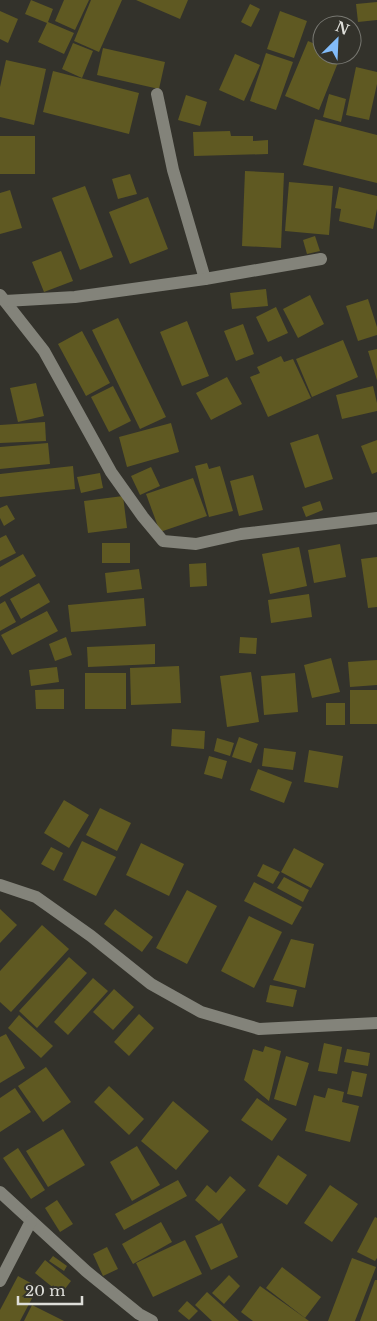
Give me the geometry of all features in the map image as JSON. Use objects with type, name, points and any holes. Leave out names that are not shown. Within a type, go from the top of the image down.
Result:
[{"type":"street","points":[[157,94],[173,170],[205,279]]},
{"type":"street","points":[[2,298],[74,297],[205,279],[321,259]]},
{"type":"street","points":[[2,298],[44,351],[111,472],[143,517],[163,541],[196,544],[241,534],[377,518]]},
{"type":"street","points":[[0,885],[36,897],[91,936],[151,984],[201,1012],[259,1029],[377,1023]]},
{"type":"street","points":[[0,1192],[86,1272],[139,1314],[152,1321]]},
{"type":"street","points":[[0,1280],[31,1221]]},
{"type":"building","points":[[31,0],[53,9],[48,22],[74,33],[64,54],[38,42],[47,23],[25,14]]},
{"type":"building","points":[[64,0],[89,0],[75,30],[55,21]]},
{"type":"building","points":[[91,0],[122,0],[99,52],[74,41]]},
{"type":"building","points":[[136,0],[188,0],[180,19]]},
{"type":"building","points":[[377,2],[377,20],[362,22],[362,15],[357,15],[356,4]]},
{"type":"building","points":[[250,4],[260,9],[251,27],[241,22]]},
{"type":"building","points":[[0,11],[18,19],[8,43],[0,39]]},
{"type":"building","points":[[280,11],[307,21],[294,58],[267,49]]},
{"type":"building","points":[[308,41],[312,43],[312,65],[337,65],[319,110],[285,96]]},
{"type":"building","points":[[73,43],[93,51],[82,78],[62,69]]},
{"type":"building","points":[[103,48],[165,62],[159,89],[97,75]]},
{"type":"building","points":[[266,53],[293,62],[276,110],[250,101]]},
{"type":"building","points":[[235,54],[260,65],[244,101],[219,90]]},
{"type":"building","points":[[6,60],[46,69],[34,125],[0,117],[0,87]]},
{"type":"building","points":[[356,67],[377,72],[377,84],[369,120],[346,115]]},
{"type":"building","points":[[53,71],[139,93],[129,134],[43,112]]},
{"type":"building","points":[[329,94],[346,99],[341,122],[323,117]]},
{"type":"building","points":[[186,95],[207,102],[200,126],[178,120]]},
{"type":"building","points":[[315,119],[377,135],[377,183],[303,165]]},
{"type":"building","points":[[230,131],[231,136],[253,136],[253,141],[268,140],[268,154],[194,156],[193,132]]},
{"type":"building","points":[[0,136],[35,136],[35,174],[0,174]]},
{"type":"building","points":[[245,171],[284,173],[281,248],[242,246]]},
{"type":"building","points":[[130,174],[137,194],[118,199],[112,179]]},
{"type":"building","points":[[289,182],[333,186],[329,235],[285,231]]},
{"type":"building","points":[[85,186],[113,257],[80,270],[52,198]]},
{"type":"building","points":[[339,187],[377,196],[377,209],[373,229],[339,221],[341,209],[335,208]]},
{"type":"building","points":[[10,190],[22,228],[0,234],[0,193]]},
{"type":"building","points":[[148,197],[168,249],[130,264],[109,212]]},
{"type":"building","points":[[315,236],[320,251],[307,254],[303,240]]},
{"type":"building","points":[[61,251],[73,281],[44,292],[32,262]]},
{"type":"building","points":[[266,289],[268,306],[232,309],[230,293]]},
{"type":"building","points":[[310,295],[324,324],[298,338],[283,309]]},
{"type":"building","points":[[368,299],[377,327],[377,335],[358,341],[346,306]]},
{"type":"building","points":[[276,307],[288,333],[268,342],[256,317]]},
{"type":"building","points":[[118,318],[166,417],[140,429],[92,330]]},
{"type":"building","points":[[187,321],[209,376],[182,386],[160,332]]},
{"type":"building","points":[[243,324],[254,354],[236,361],[224,331]]},
{"type":"building","points":[[82,331],[110,383],[86,396],[58,344]]},
{"type":"building","points":[[343,340],[358,377],[312,397],[296,359]]},
{"type":"building","points":[[377,349],[377,380],[368,351]]},
{"type":"building","points":[[281,356],[284,362],[293,359],[311,398],[268,417],[250,377],[260,373],[257,367]]},
{"type":"building","points":[[227,377],[242,404],[211,420],[196,393]]},
{"type":"building","points":[[36,383],[44,416],[18,422],[10,388]]},
{"type":"building","points":[[113,386],[131,421],[109,432],[91,397]]},
{"type":"building","points":[[373,386],[377,411],[342,419],[336,395]]},
{"type":"building","points":[[45,422],[46,441],[0,443],[0,425]]},
{"type":"building","points":[[171,423],[179,452],[127,467],[119,437]]},
{"type":"building","points":[[318,434],[333,479],[305,488],[290,443]]},
{"type":"building","points":[[377,440],[377,472],[372,474],[361,446]]},
{"type":"building","points":[[48,443],[50,464],[0,469],[0,447]]},
{"type":"building","points":[[207,463],[209,469],[220,466],[233,511],[209,517],[195,466]]},
{"type":"building","points":[[73,466],[75,489],[0,497],[0,474]]},
{"type":"building","points":[[151,467],[160,486],[140,495],[131,476]]},
{"type":"building","points":[[100,473],[103,488],[81,493],[77,477]]},
{"type":"building","points":[[253,475],[263,510],[239,516],[230,481]]},
{"type":"building","points":[[193,478],[207,516],[160,532],[146,494]]},
{"type":"building","points":[[123,496],[127,528],[88,533],[84,501]]},
{"type":"building","points":[[320,501],[323,510],[306,517],[302,507]]},
{"type":"building","points":[[7,505],[15,519],[4,526],[0,518],[0,508]]},
{"type":"building","points":[[6,535],[16,553],[0,561],[0,538]]},
{"type":"building","points":[[102,543],[130,543],[130,563],[102,563]]},
{"type":"building","points":[[340,544],[346,577],[314,583],[308,550]]},
{"type":"building","points":[[299,547],[307,586],[270,594],[262,554]]},
{"type":"building","points":[[23,554],[36,576],[0,597],[0,567]]},
{"type":"building","points":[[377,557],[377,607],[368,608],[361,559]]},
{"type":"building","points":[[206,563],[207,586],[190,587],[189,564]]},
{"type":"building","points":[[139,569],[142,589],[107,593],[105,573]]},
{"type":"building","points":[[39,583],[50,602],[21,619],[10,599]]},
{"type":"building","points":[[309,594],[312,617],[271,623],[268,600]]},
{"type":"building","points":[[144,598],[146,626],[71,632],[68,605]]},
{"type":"building","points":[[5,601],[16,622],[0,631],[0,604]]},
{"type":"building","points":[[47,611],[58,631],[12,655],[1,635]]},
{"type":"building","points":[[66,637],[72,655],[55,661],[49,644]]},
{"type":"building","points":[[240,637],[257,638],[256,654],[239,653]]},
{"type":"building","points":[[155,644],[155,664],[88,667],[87,647]]},
{"type":"building","points":[[331,658],[340,692],[312,698],[304,665]]},
{"type":"building","points":[[377,660],[377,685],[350,687],[348,662]]},
{"type":"building","points":[[179,666],[181,703],[131,705],[130,668]]},
{"type":"building","points":[[57,667],[59,682],[31,686],[29,670]]},
{"type":"building","points":[[251,672],[259,722],[227,727],[220,676]]},
{"type":"building","points":[[85,673],[126,673],[126,709],[85,709]]},
{"type":"building","points":[[295,673],[298,712],[264,715],[261,676]]},
{"type":"building","points":[[64,689],[64,709],[36,709],[35,690]]},
{"type":"building","points":[[350,690],[377,690],[377,724],[350,724]]},
{"type":"building","points":[[326,703],[345,703],[345,725],[326,725]]},
{"type":"building","points":[[172,729],[205,731],[204,749],[171,746]]},
{"type":"building","points":[[239,737],[258,744],[251,763],[232,757]]},
{"type":"building","points":[[217,738],[234,743],[230,756],[214,751]]},
{"type":"building","points":[[264,748],[296,752],[293,770],[262,766]]},
{"type":"building","points":[[309,750],[343,756],[338,788],[304,782]]},
{"type":"building","points":[[209,756],[227,761],[222,779],[204,774]]},
{"type":"building","points":[[258,769],[292,782],[284,803],[250,790]]},
{"type":"building","points":[[64,800],[89,815],[69,848],[44,833]]},
{"type":"building","points":[[100,808],[131,823],[117,851],[86,835]]},
{"type":"building","points":[[82,841],[116,857],[96,896],[63,880]]},
{"type":"building","points":[[141,843],[184,864],[169,896],[126,875]]},
{"type":"building","points":[[51,847],[63,853],[54,871],[41,864]]},
{"type":"building","points":[[294,848],[324,864],[311,888],[281,872]]},
{"type":"building","points":[[263,864],[280,872],[273,884],[257,876]]},
{"type":"building","points":[[284,877],[309,890],[303,902],[277,888]]},
{"type":"building","points":[[254,882],[302,907],[292,925],[244,901]]},
{"type":"building","points":[[187,890],[217,906],[187,964],[156,948]]},
{"type":"building","points":[[0,909],[17,925],[0,943]]},
{"type":"building","points":[[115,909],[153,937],[142,952],[104,924]]},
{"type":"building","points":[[249,916],[282,932],[254,988],[221,971]]},
{"type":"building","points":[[42,925],[69,949],[11,1012],[0,1002],[0,971]]},
{"type":"building","points":[[291,939],[314,944],[305,988],[273,980]]},
{"type":"building","points":[[69,957],[87,973],[37,1028],[19,1011]]},
{"type":"building","points":[[93,978],[108,991],[68,1035],[54,1022]]},
{"type":"building","points":[[270,985],[297,990],[293,1007],[266,1002]]},
{"type":"building","points":[[114,989],[134,1007],[113,1030],[93,1012]]},
{"type":"building","points":[[139,1014],[154,1028],[129,1056],[114,1042]]},
{"type":"building","points":[[19,1015],[53,1046],[41,1058],[8,1028]]},
{"type":"building","points":[[6,1034],[25,1068],[0,1083],[0,1037]]},
{"type":"building","points":[[324,1043],[342,1047],[337,1074],[318,1071]]},
{"type":"building","points":[[265,1046],[281,1051],[269,1101],[244,1080],[253,1049],[263,1052]]},
{"type":"building","points":[[347,1049],[370,1053],[368,1066],[344,1062]]},
{"type":"building","points":[[286,1056],[309,1063],[296,1106],[274,1099]]},
{"type":"building","points":[[46,1067],[71,1102],[43,1122],[18,1086]]},
{"type":"building","points":[[352,1071],[367,1074],[362,1097],[347,1094]]},
{"type":"building","points":[[109,1086],[144,1119],[129,1135],[94,1102]]},
{"type":"building","points":[[15,1088],[31,1112],[0,1132],[0,1098]]},
{"type":"building","points":[[328,1088],[344,1092],[342,1102],[359,1106],[350,1142],[305,1131],[314,1095],[325,1098]]},
{"type":"building","points":[[257,1098],[287,1119],[272,1141],[241,1120]]},
{"type":"building","points":[[173,1101],[209,1131],[176,1170],[141,1141]]},
{"type":"building","points":[[63,1129],[85,1165],[48,1187],[26,1151]]},
{"type":"building","points":[[137,1146],[160,1185],[132,1201],[110,1162]]},
{"type":"building","points":[[18,1148],[45,1190],[31,1199],[3,1158]]},
{"type":"building","points":[[278,1155],[307,1175],[287,1205],[258,1186]]},
{"type":"building","points":[[230,1176],[246,1190],[219,1221],[195,1200],[207,1185],[216,1193]]},
{"type":"building","points":[[178,1180],[187,1196],[124,1230],[115,1214]]},
{"type":"building","points":[[330,1185],[358,1204],[332,1242],[304,1223]]},
{"type":"building","points":[[57,1200],[73,1224],[60,1232],[45,1208]]},
{"type":"building","points":[[375,1217],[377,1218],[377,1258],[375,1261],[357,1252]]},
{"type":"building","points":[[161,1222],[172,1242],[133,1264],[122,1244]]},
{"type":"building","points":[[222,1223],[238,1257],[211,1270],[195,1236]]},
{"type":"building","points":[[185,1240],[202,1274],[153,1297],[136,1263]]},
{"type":"building","points":[[107,1247],[118,1269],[103,1276],[93,1254]]},
{"type":"building","points":[[53,1256],[67,1266],[64,1271],[49,1261]]},
{"type":"building","points":[[352,1258],[376,1267],[355,1321],[328,1321]]},
{"type":"building","points":[[45,1260],[71,1281],[61,1294],[35,1273]]},
{"type":"building","points":[[282,1267],[321,1297],[305,1318],[266,1288]]},
{"type":"building","points":[[229,1275],[240,1286],[224,1304],[212,1293]]},
{"type":"building","points":[[18,1276],[38,1287],[20,1321],[0,1321],[0,1310]]},
{"type":"building","points":[[375,1280],[377,1280],[377,1321],[360,1321]]},
{"type":"building","points":[[260,1286],[309,1321],[253,1321],[241,1312]]},
{"type":"building","points":[[207,1292],[239,1321],[212,1321],[195,1305]]},
{"type":"building","points":[[187,1301],[198,1311],[189,1320],[178,1311]]},
{"type":"building","points":[[32,1305],[64,1321],[24,1321]]}]
